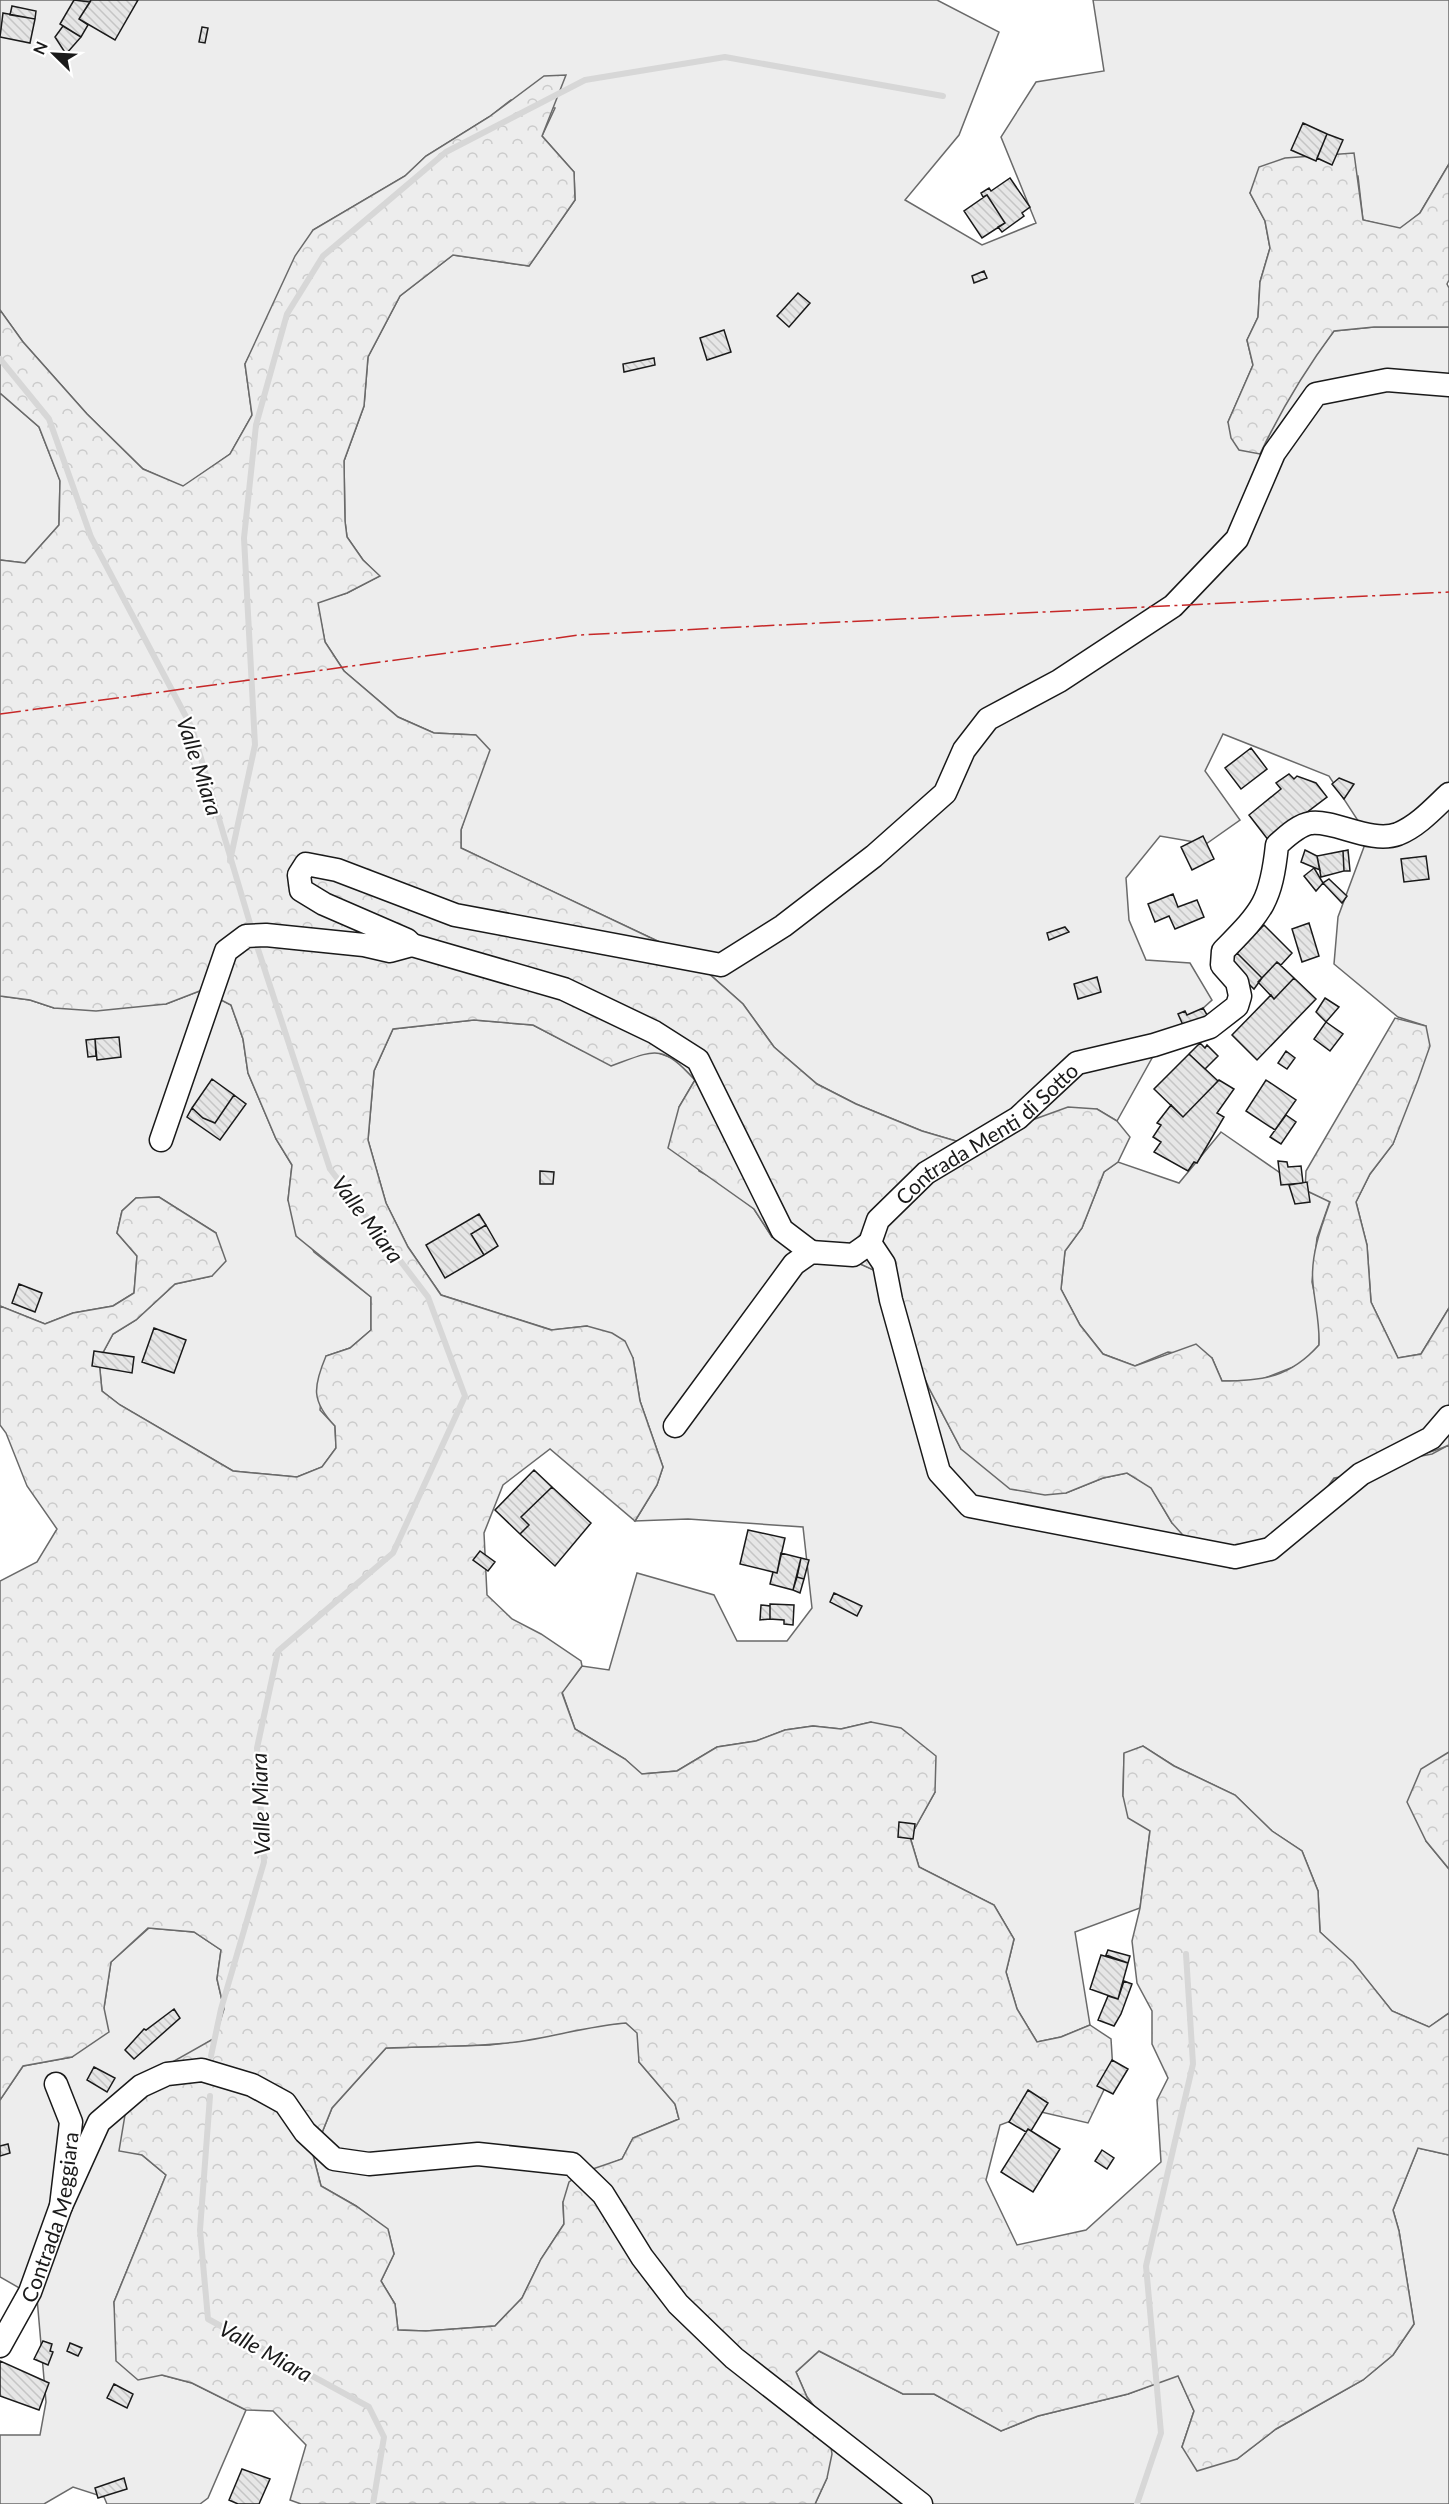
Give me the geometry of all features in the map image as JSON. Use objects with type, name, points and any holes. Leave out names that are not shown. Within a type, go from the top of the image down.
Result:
[{"type":"street","points":[[1449,385],[1387,380],[1316,394],[1274,453],[1237,539],[1173,606],[1059,681],[988,718],[964,750],[945,793],[874,856],[783,926],[721,965],[454,915],[337,870],[306,864],[298,875],[301,890],[324,904],[407,940],[412,945],[564,989],[654,1032],[698,1060],[782,1230],[812,1252],[853,1255],[870,1243],[884,1264],[891,1300],[939,1472],[970,1506],[1235,1557],[1270,1549],[1361,1474],[1431,1438],[1449,1417]]},
{"type":"street","name":"Contrada Menti di Sotto","points":[[870,1243],[878,1220],[926,1173],[1018,1118],[1077,1063],[1154,1045],[1210,1028],[1237,1006],[1240,996],[1237,982],[1222,965],[1223,951],[1260,913],[1273,880],[1277,845],[1292,832],[1312,823],[1371,835],[1397,834],[1420,820],[1449,794]]},
{"type":"street","points":[[161,1140],[226,951],[256,936],[364,945],[390,951],[412,945]]},
{"type":"street","points":[[675,1426],[794,1264],[812,1252]]},
{"type":"street","points":[[61,2206],[99,2121],[141,2086],[167,2074],[202,2070],[252,2085],[285,2103],[305,2132],[334,2159],[369,2164],[478,2154],[572,2164],[603,2194],[642,2257],[678,2304],[751,2372],[921,2504]]},
{"type":"street","name":"Contrada Meggiara","points":[[0,2346],[30,2292],[61,2206],[71,2122],[56,2084]]},
{"type":"shaded area","points":[[0,0],[937,0],[999,32],[959,135],[905,200],[982,245],[1036,223],[1001,137],[1036,82],[1104,71],[1093,0],[1449,0],[1449,164],[1420,213],[1400,229],[1363,220],[1358,176],[1250,193],[1265,221],[1270,248],[1260,282],[1258,317],[1247,340],[1253,365],[1228,422],[1260,454],[1282,408],[1312,360],[1334,331],[1374,327],[1449,327],[1449,1308],[1421,1354],[1398,1358],[1371,1302],[1367,1245],[1356,1202],[1370,1174],[1393,1144],[1404,1113],[1426,1026],[1398,1017],[1334,964],[1338,917],[1368,836],[1329,776],[1223,734],[1205,771],[1240,820],[1206,844],[1160,836],[1126,878],[1129,920],[1146,960],[1190,963],[1212,1000],[1156,1051],[1117,1121],[1097,1109],[966,1144],[922,1131],[856,1104],[817,1084],[774,1047],[743,1004],[689,956],[461,848],[461,830],[469,803],[475,735],[434,733],[398,717],[344,671],[325,642],[317,602],[347,593],[379,576],[363,560],[347,537],[345,521],[344,461],[364,406],[368,357],[400,296],[453,255],[529,266],[575,200],[574,172],[542,136],[555,108],[511,100],[489,117],[426,156],[405,176],[313,230],[245,364],[252,415],[230,454],[183,487],[143,469],[87,414],[23,342],[0,310]]},
{"type":"shaded area","points":[[0,393],[39,427],[60,480],[59,525],[25,563],[0,560]]},
{"type":"shaded area","points":[[202,990],[231,1005],[243,1039],[248,1073],[276,1139],[292,1165],[288,1200],[314,1252],[371,1297],[371,1330],[350,1348],[326,1356],[320,1410],[335,1426],[336,1448],[322,1467],[297,1477],[233,1471],[120,1405],[102,1391],[99,1360],[113,1334],[136,1320],[175,1284],[212,1276],[216,1233],[159,1197],[136,1198],[122,1211],[117,1233],[137,1256],[134,1293],[113,1306],[73,1313],[45,1324],[0,1306],[0,996],[30,1000],[54,1008],[166,1004]]},
{"type":"shaded area","points":[[474,1020],[533,1025],[583,1051],[653,1051],[675,1059],[695,1080],[679,1107],[699,1171],[723,1184],[754,1209],[772,1237],[834,1252],[878,1272],[916,1353],[929,1388],[961,1449],[1066,1493],[1103,1478],[1127,1473],[1151,1487],[1172,1523],[1309,1511],[1334,1478],[1355,1475],[1395,1461],[1432,1454],[1449,1445],[1449,1752],[1426,1841],[1449,1869],[1449,2013],[1429,2027],[1392,2011],[1353,1963],[1320,1932],[1318,1891],[1302,1851],[1272,1831],[1235,1795],[1174,1766],[1143,1746],[1124,1754],[1123,1796],[1150,1830],[1140,1908],[1075,1932],[1090,2025],[1061,2037],[1037,2042],[1017,2009],[1006,1972],[1014,1939],[994,1905],[919,1867],[910,1837],[935,1792],[871,1722],[841,1729],[813,1726],[785,1730],[756,1741],[717,1747],[677,1771],[641,1774],[625,1759],[575,1729],[562,1692],[582,1666],[609,1670],[637,1573],[714,1595],[737,1641],[787,1641],[812,1608],[803,1527],[688,1519],[635,1521],[657,1485],[663,1467],[640,1401],[633,1358],[587,1326],[552,1330],[441,1295],[408,1247],[386,1203],[368,1140],[374,1071],[393,1029]]},
{"type":"shaded area","points":[[1221,1132],[1305,1190],[1330,1201],[1317,1238],[1312,1282],[1320,1319],[1319,1345],[1301,1364],[1257,1381],[1222,1381],[1212,1358],[1168,1352],[1135,1366],[1103,1354],[1080,1325],[1061,1289],[1065,1251],[1082,1228],[1104,1172],[1118,1162],[1179,1183]]},
{"type":"shaded area","points":[[149,1928],[194,1932],[221,1950],[217,1979],[224,2009],[215,2038],[192,2052],[142,2155],[166,2175],[114,2302],[117,2328],[162,2375],[192,2383],[246,2410],[208,2498],[200,2504],[107,2504],[104,2497],[73,2487],[44,2504],[0,2504],[0,2435],[40,2435],[46,2402],[37,2298],[0,2277],[0,2100],[23,2066],[72,2057],[104,2008],[111,1962]]},
{"type":"shaded area","points":[[626,2023],[638,2033],[639,2062],[675,2104],[679,2119],[633,2138],[622,2159],[607,2165],[563,2202],[564,2224],[541,2259],[522,2298],[495,2326],[426,2331],[398,2330],[395,2304],[381,2281],[394,2254],[388,2230],[356,2206],[321,2186],[313,2155],[332,2108],[386,2048],[490,2045],[520,2041],[590,2025]]},
{"type":"shaded area","points":[[1418,2148],[1449,2155],[1449,2504],[815,2504],[827,2478],[827,2423],[807,2397],[796,2372],[819,2351],[903,2394],[934,2394],[1001,2431],[1038,2416],[1128,2394],[1178,2375],[1194,2411],[1182,2447],[1237,2459],[1276,2429],[1363,2380],[1393,2355],[1414,2324],[1399,2231],[1393,2210]]},
{"type":"green space","points":[[566,75],[542,136],[574,172],[575,200],[529,266],[453,255],[400,296],[368,357],[364,406],[344,461],[347,537],[363,560],[380,576],[347,593],[318,603],[325,642],[344,671],[398,717],[434,733],[476,735],[490,750],[461,830],[461,848],[689,956],[743,1004],[774,1047],[817,1084],[856,1104],[922,1131],[966,1144],[1068,1107],[1097,1109],[1117,1121],[1130,1137],[1118,1162],[1104,1172],[1082,1228],[1065,1251],[1061,1289],[1080,1325],[1103,1354],[1135,1366],[1196,1344],[1212,1358],[1222,1381],[1251,1380],[1287,1370],[1298,1364],[1319,1345],[1313,1263],[1330,1202],[1305,1190],[1306,1171],[1395,1018],[1426,1026],[1430,1046],[1393,1144],[1370,1174],[1356,1202],[1367,1245],[1371,1302],[1398,1358],[1421,1354],[1449,1308],[1449,1445],[1429,1453],[1334,1478],[1276,1558],[1230,1568],[1199,1553],[1172,1523],[1151,1488],[1127,1473],[1103,1478],[1066,1493],[1045,1495],[1010,1489],[961,1449],[929,1388],[878,1272],[834,1252],[809,1249],[772,1237],[754,1209],[668,1148],[679,1107],[695,1080],[674,1060],[657,1053],[638,1056],[611,1066],[533,1025],[474,1020],[393,1029],[374,1071],[368,1140],[386,1203],[408,1247],[441,1295],[551,1330],[587,1326],[612,1333],[625,1341],[633,1358],[640,1401],[663,1467],[657,1485],[635,1521],[550,1449],[503,1485],[484,1533],[487,1595],[512,1619],[541,1634],[581,1661],[582,1666],[562,1693],[575,1729],[625,1759],[642,1774],[677,1771],[717,1747],[756,1741],[785,1730],[813,1726],[841,1729],[871,1722],[901,1728],[936,1756],[935,1792],[910,1837],[919,1867],[994,1905],[1014,1939],[1006,1972],[1017,2009],[1037,2042],[1061,2037],[1090,2025],[1111,2039],[1113,2071],[1088,2123],[1037,2111],[1000,2125],[986,2180],[1017,2245],[1086,2230],[1161,2162],[1157,2100],[1168,2078],[1152,2044],[1152,2011],[1137,1983],[1132,1941],[1140,1908],[1150,1831],[1128,1818],[1123,1796],[1124,1753],[1143,1746],[1174,1766],[1235,1795],[1272,1831],[1302,1851],[1318,1891],[1320,1932],[1353,1962],[1392,2011],[1429,2027],[1449,2013],[1449,2155],[1418,2148],[1393,2210],[1399,2231],[1414,2324],[1393,2355],[1363,2380],[1276,2429],[1237,2459],[1197,2471],[1182,2447],[1194,2411],[1178,2376],[1128,2394],[1038,2416],[1001,2431],[934,2394],[903,2394],[819,2351],[796,2372],[807,2397],[827,2423],[832,2454],[827,2478],[815,2504],[301,2504],[290,2500],[306,2445],[273,2411],[246,2410],[192,2383],[162,2375],[138,2380],[116,2361],[114,2302],[166,2175],[142,2155],[119,2151],[125,2115],[151,2074],[215,2038],[224,2009],[217,1979],[221,1950],[194,1932],[148,1928],[111,1962],[104,2008],[109,2032],[72,2057],[23,2066],[0,2100],[0,1581],[37,1562],[57,1529],[27,1486],[6,1433],[0,1425],[0,1306],[45,1324],[73,1313],[113,1306],[134,1293],[137,1256],[117,1233],[122,1211],[136,1198],[159,1197],[216,1233],[226,1261],[212,1276],[175,1284],[136,1320],[113,1334],[99,1360],[102,1391],[120,1405],[233,1471],[297,1477],[322,1467],[336,1448],[335,1426],[318,1401],[319,1376],[326,1356],[350,1348],[371,1330],[371,1297],[296,1236],[288,1200],[292,1165],[276,1139],[248,1073],[243,1039],[231,1005],[202,990],[166,1004],[96,1011],[54,1008],[30,1000],[0,996],[0,560],[25,563],[59,525],[60,481],[39,427],[0,393],[0,310],[23,342],[87,414],[143,469],[183,486],[230,454],[252,415],[245,364],[295,256],[313,230],[405,176],[426,156],[489,117],[544,76]],"holes":[[[626,2023],[637,2033],[639,2062],[675,2104],[679,2119],[633,2138],[622,2159],[584,2172],[569,2182],[563,2202],[564,2224],[541,2259],[522,2298],[495,2326],[426,2331],[398,2330],[395,2304],[381,2281],[394,2254],[388,2229],[356,2206],[321,2186],[313,2155],[332,2108],[386,2048],[516,2042]]]},
{"type":"green space","points":[[1354,153],[1363,220],[1400,228],[1420,213],[1449,164],[1449,280],[1447,284],[1449,288],[1449,327],[1374,327],[1334,331],[1294,391],[1260,454],[1239,450],[1231,438],[1228,422],[1253,365],[1247,340],[1258,317],[1260,282],[1270,248],[1265,221],[1250,193],[1259,167],[1285,158]]},
{"type":"green space","points":[[1449,1752],[1449,1869],[1426,1841],[1407,1802],[1421,1769]]},
{"type":"building","points":[[74,0],[90,2],[79,19],[88,25],[81,37],[60,24]]},
{"type":"building","points":[[91,0],[138,0],[115,40],[79,19]]},
{"type":"building","points":[[12,6],[36,11],[35,19],[10,15]]},
{"type":"building","points":[[3,13],[35,19],[30,43],[0,37]]},
{"type":"building","points":[[63,26],[81,37],[66,54],[55,37]]},
{"type":"building","points":[[202,27],[208,28],[205,43],[199,42]]},
{"type":"building","points":[[1303,123],[1327,134],[1316,161],[1291,150]]},
{"type":"building","points":[[1327,134],[1343,140],[1332,165],[1317,158]]},
{"type":"building","points":[[1010,178],[1030,207],[1022,213],[1024,216],[1002,232],[998,227],[1005,223],[987,195],[983,197],[981,193],[989,188],[991,191]]},
{"type":"building","points":[[987,195],[1005,223],[982,238],[964,211]]},
{"type":"building","points":[[984,271],[987,278],[974,283],[972,276]]},
{"type":"building","points":[[798,293],[810,303],[789,327],[777,316]]},
{"type":"building","points":[[724,330],[731,352],[707,360],[700,338]]},
{"type":"building","points":[[654,358],[655,365],[624,372],[623,364]]},
{"type":"building","points":[[1251,748],[1267,769],[1241,789],[1225,768]]},
{"type":"building","points":[[1289,774],[1294,779],[1297,776],[1316,783],[1327,797],[1269,841],[1249,815],[1281,789],[1276,783]]},
{"type":"building","points":[[1339,778],[1354,784],[1344,799],[1332,784]]},
{"type":"building","points":[[1203,836],[1214,859],[1192,870],[1181,847]]},
{"type":"building","points":[[1305,850],[1317,856],[1320,870],[1301,862]]},
{"type":"building","points":[[1348,850],[1350,871],[1344,871],[1343,851]]},
{"type":"building","points":[[1343,851],[1344,871],[1321,877],[1317,856]]},
{"type":"building","points":[[1426,856],[1429,879],[1404,882],[1401,859]]},
{"type":"building","points":[[1314,868],[1323,883],[1316,891],[1304,876]]},
{"type":"building","points":[[1329,879],[1347,896],[1342,903],[1323,883]]},
{"type":"building","points":[[1173,894],[1178,907],[1197,900],[1204,917],[1175,929],[1169,916],[1155,922],[1148,904]]},
{"type":"building","points":[[1309,923],[1319,956],[1302,962],[1292,929]]},
{"type":"building","points":[[1264,925],[1292,953],[1281,965],[1277,962],[1262,978],[1237,953]]},
{"type":"building","points":[[1065,927],[1069,932],[1049,940],[1047,933]]},
{"type":"building","points":[[1237,953],[1262,978],[1254,989],[1227,963]]},
{"type":"building","points":[[1277,962],[1294,978],[1274,999],[1258,982]]},
{"type":"building","points":[[1097,977],[1101,992],[1078,999],[1074,984]]},
{"type":"building","points":[[1294,978],[1316,999],[1257,1060],[1232,1035],[1271,995],[1274,999]]},
{"type":"building","points":[[1325,998],[1339,1007],[1326,1022],[1316,1012]]},
{"type":"building","points":[[1203,1008],[1210,1020],[1183,1025],[1178,1014],[1185,1011],[1187,1015]]},
{"type":"building","points":[[1326,1022],[1343,1034],[1330,1051],[1314,1039]]},
{"type":"building","points":[[119,1037],[121,1057],[97,1060],[95,1039]]},
{"type":"building","points":[[95,1039],[96,1056],[88,1057],[86,1040]]},
{"type":"building","points":[[1200,1043],[1205,1048],[1207,1045],[1218,1056],[1205,1069],[1189,1054]]},
{"type":"building","points":[[1286,1051],[1295,1058],[1287,1069],[1278,1063]]},
{"type":"building","points":[[1189,1054],[1218,1081],[1183,1117],[1154,1089]]},
{"type":"building","points":[[212,1079],[234,1095],[215,1123],[203,1118],[192,1108]]},
{"type":"building","points":[[1219,1080],[1234,1089],[1217,1113],[1224,1117],[1197,1163],[1194,1162],[1188,1171],[1154,1152],[1161,1142],[1153,1137],[1161,1125],[1157,1123],[1171,1105],[1183,1117]]},
{"type":"building","points":[[1266,1080],[1296,1100],[1275,1130],[1246,1111]]},
{"type":"building","points":[[234,1095],[246,1104],[220,1140],[187,1117],[192,1108],[203,1118],[215,1123]]},
{"type":"building","points":[[1286,1115],[1296,1122],[1281,1144],[1270,1137]]},
{"type":"building","points":[[1278,1161],[1287,1162],[1288,1167],[1301,1166],[1303,1183],[1281,1185]]},
{"type":"building","points":[[540,1171],[554,1172],[553,1184],[540,1184]]},
{"type":"building","points":[[1307,1182],[1310,1202],[1295,1204],[1289,1185]]},
{"type":"building","points":[[479,1214],[486,1225],[471,1234],[484,1255],[445,1278],[426,1245]]},
{"type":"building","points":[[486,1225],[498,1246],[484,1255],[471,1234]]},
{"type":"building","points":[[19,1284],[42,1293],[35,1312],[12,1303]]},
{"type":"building","points":[[154,1328],[186,1340],[174,1373],[142,1362]]},
{"type":"building","points":[[94,1351],[134,1357],[132,1373],[92,1366]]},
{"type":"building","points":[[534,1470],[552,1487],[521,1517],[529,1525],[520,1534],[495,1510]]},
{"type":"building","points":[[552,1487],[591,1523],[555,1566],[520,1534],[529,1525],[521,1517]]},
{"type":"building","points":[[748,1530],[785,1538],[777,1573],[740,1564]]},
{"type":"building","points":[[480,1551],[495,1562],[488,1571],[473,1560]]},
{"type":"building","points":[[781,1553],[801,1558],[793,1590],[770,1584],[773,1572],[777,1573]]},
{"type":"building","points":[[801,1558],[809,1560],[804,1579],[797,1577]]},
{"type":"building","points":[[797,1577],[804,1579],[800,1593],[793,1590]]},
{"type":"building","points":[[834,1593],[862,1606],[857,1616],[830,1602]]},
{"type":"building","points":[[770,1604],[794,1605],[793,1625],[784,1624],[784,1620],[770,1619]]},
{"type":"building","points":[[761,1605],[770,1606],[770,1619],[760,1620]]},
{"type":"building","points":[[899,1822],[915,1824],[913,1839],[898,1837]]},
{"type":"building","points":[[1108,1950],[1130,1956],[1128,1963],[1106,1955]]},
{"type":"building","points":[[1101,1955],[1128,1963],[1118,1999],[1090,1989]]},
{"type":"building","points":[[1124,1981],[1132,1984],[1114,2026],[1098,2020],[1108,1996],[1118,1999]]},
{"type":"building","points":[[174,2009],[180,2018],[134,2059],[125,2050],[144,2029],[146,2030]]},
{"type":"building","points":[[1112,2060],[1128,2069],[1113,2094],[1097,2086]]},
{"type":"building","points":[[94,2067],[115,2078],[107,2092],[87,2080]]},
{"type":"building","points":[[1028,2090],[1048,2103],[1031,2131],[1028,2129],[1026,2132],[1009,2122]]},
{"type":"building","points":[[1028,2129],[1060,2149],[1033,2192],[1001,2172]]},
{"type":"building","points":[[8,2144],[10,2153],[0,2156],[0,2146]]},
{"type":"building","points":[[1102,2150],[1114,2158],[1107,2169],[1095,2161]]},
{"type":"building","points":[[43,2341],[52,2344],[50,2351],[53,2352],[48,2365],[34,2359]]},
{"type":"building","points":[[70,2343],[82,2348],[78,2356],[67,2351]]},
{"type":"building","points":[[0,2361],[49,2383],[39,2410],[0,2396]]},
{"type":"building","points":[[114,2384],[133,2394],[127,2408],[107,2398]]},
{"type":"building","points":[[242,2469],[270,2479],[259,2504],[238,2504],[229,2500]]},
{"type":"building","points":[[124,2478],[127,2489],[98,2498],[95,2488]]},
{"type":"waterway","points":[[230,861],[255,745],[244,538],[256,425],[287,314],[323,256],[446,152],[585,80],[725,57],[943,96]]},
{"type":"waterway","name":"Valle Miara","points":[[0,359],[49,419],[91,537],[192,728],[252,930]]},
{"type":"waterway","name":"Valle Miara","points":[[211,2056],[221,2009],[264,1862],[257,1748],[278,1651],[393,1553],[465,1396],[428,1297],[330,1169],[255,940]]},
{"type":"waterway","points":[[1137,2504],[1161,2433],[1146,2266],[1193,2064],[1186,1954]]},
{"type":"waterway","name":"Valle Miara","points":[[210,2096],[200,2230],[208,2319],[369,2407],[384,2437],[373,2504]]},
{"type":"power","points":[[0,714],[579,635],[1449,592]]}]
